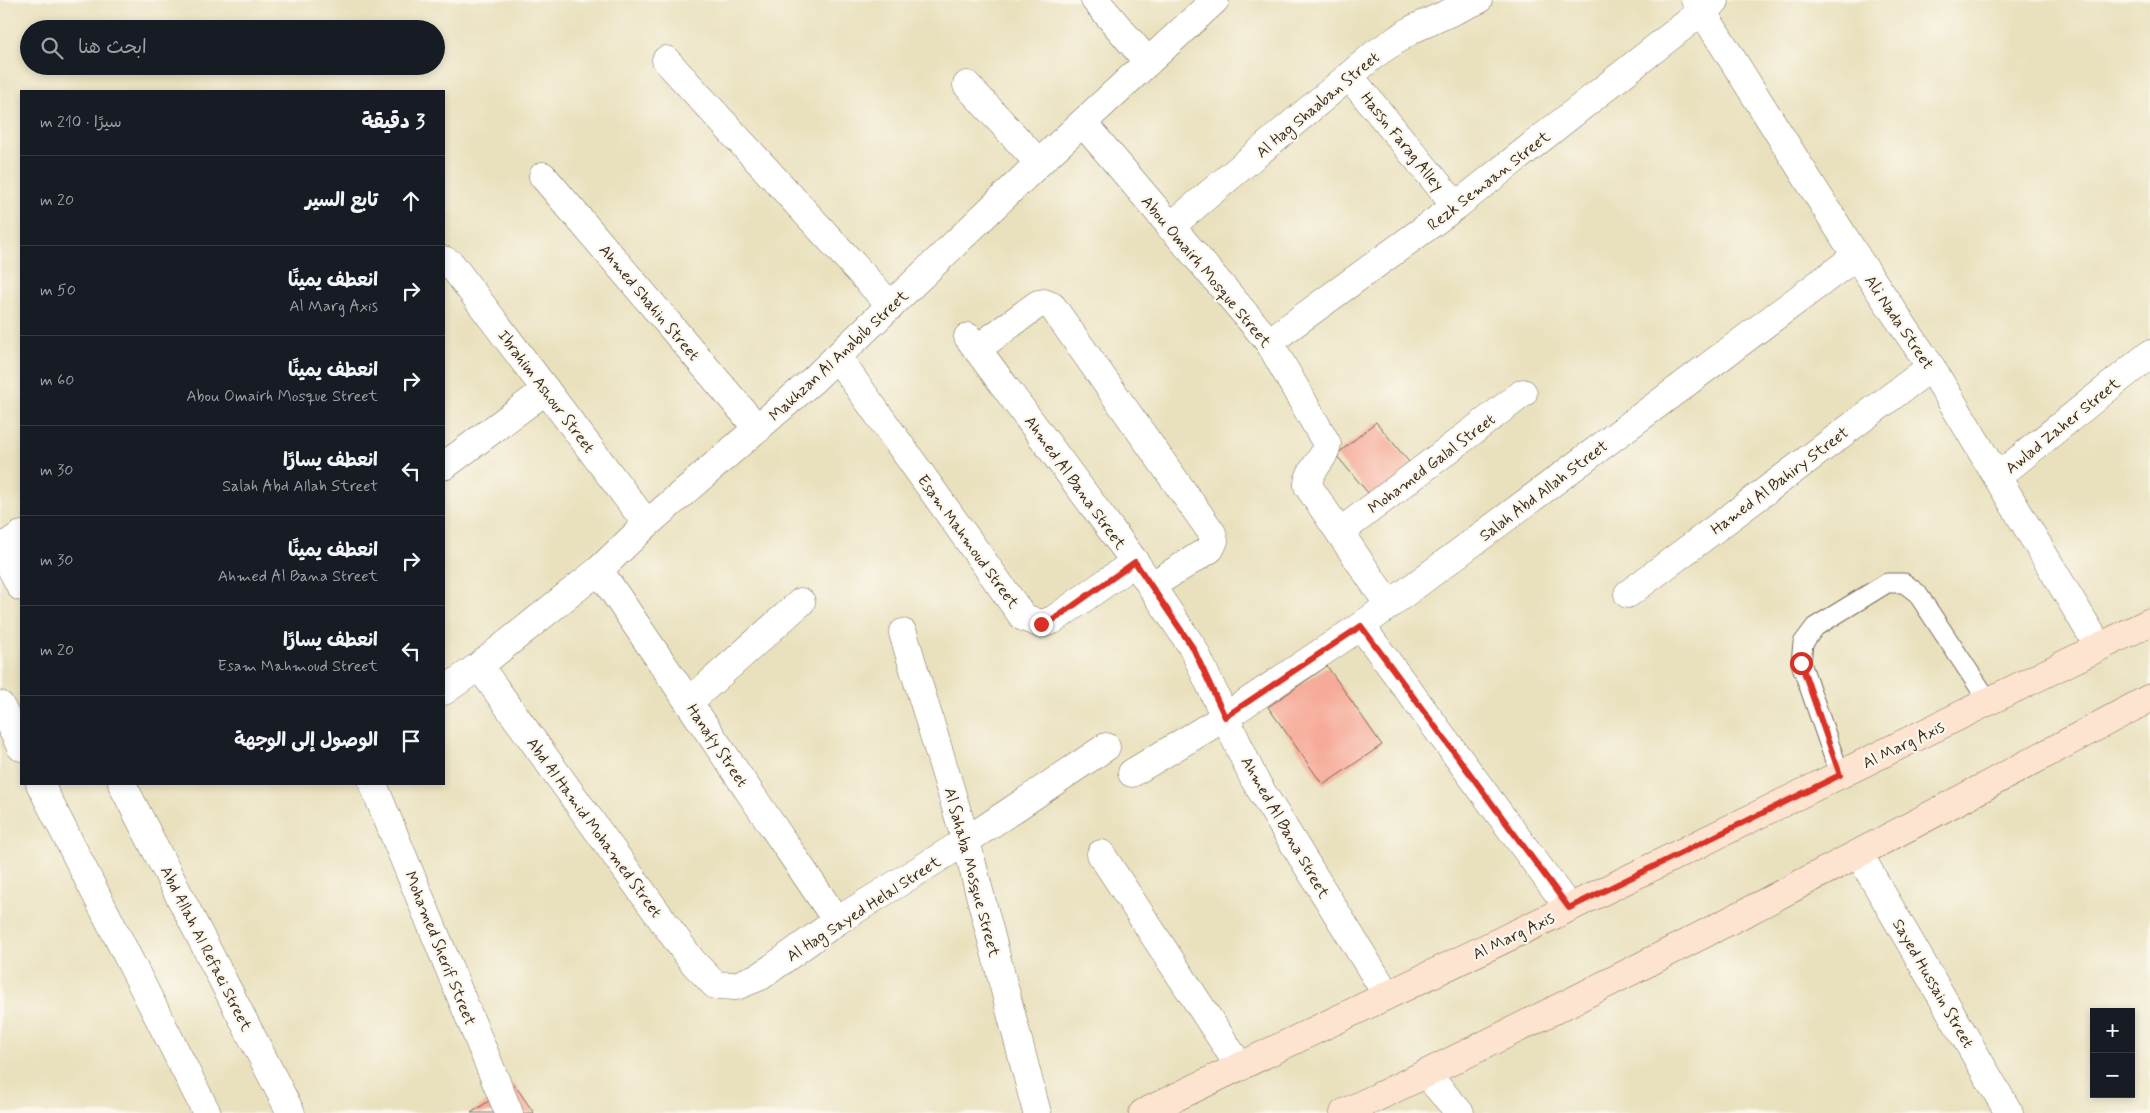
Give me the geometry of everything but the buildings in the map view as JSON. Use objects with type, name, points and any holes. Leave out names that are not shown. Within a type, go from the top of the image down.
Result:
[{"type":"main road","name":"Al Marg Axis","points":[[1143,1113],[1240,1068],[1569,908],[2150,622]]},
{"type":"main road","points":[[1344,1113],[1426,1074],[1859,854],[2150,698]]},
{"type":"street","points":[[1095,0],[1148,62]]},
{"type":"street","name":"Makhzan Al Anabib Street","points":[[445,690],[479,666],[598,570],[647,524],[758,428],[837,357],[1039,163],[1216,0]]},
{"type":"street","name":"Al Hag Shaaban Street","points":[[1170,227],[1375,54],[1413,29],[1464,2]]},
{"type":"street","name":"Rezk Semaan Street","points":[[1269,342],[1456,206],[1704,4]]},
{"type":"street","name":"Ali Nada Street","points":[[1704,4],[1856,256],[1931,367],[2099,647]]},
{"type":"street","points":[[666,60],[891,306]]},
{"type":"street","name":"Hassn Farag Alley","points":[[1349,76],[1456,206]]},
{"type":"street","points":[[967,85],[1039,163]]},
{"type":"street","name":"Abou Omairh Mosque Street","points":[[1083,123],[1269,342],[1325,438],[1326,450],[1310,475],[1308,486],[1389,605]]},
{"type":"street","name":"Ahmed Shahin Street","points":[[543,176],[758,428]]},
{"type":"street","name":"Salah Abd Allah Street","points":[[1132,773],[1225,717],[1361,626],[1856,256]]},
{"type":"street","name":"Ibrahim Ashour Street","points":[[445,261],[451,264],[647,524]]},
{"type":"street","name":"Ahmed Al Bana Street","points":[[1151,586],[1210,549],[1214,540],[1212,533],[1052,306],[1044,303],[1038,304],[973,343],[1135,562],[1151,586],[1193,648],[1254,780],[1387,995]]},
{"type":"street","name":"Awlad Zaher Street","points":[[1997,478],[2150,354]]},
{"type":"street","name":"Esam Mahmoud Street","points":[[837,357],[1023,617],[1041,624],[1053,620],[1135,562]]},
{"type":"street","name":"Hamed Al Bahiry Street","points":[[1628,594],[1931,367]]},
{"type":"street","points":[[445,465],[546,390]]},
{"type":"street","name":"Mohamed Galal Street","points":[[1340,532],[1523,393]]},
{"type":"street","points":[[7,544],[20,584]]},
{"type":"street","name":"Hanafy Street","points":[[598,570],[837,921]]},
{"type":"street","points":[[689,702],[801,602]]},
{"type":"street","points":[[1361,626],[1569,908]]},
{"type":"street","name":"Al Sahaba Mosque Street","points":[[903,633],[966,841],[1037,1113]]},
{"type":"street","name":"Abd Al Hamid Mohamed Street","points":[[479,666],[692,961],[714,985]]},
{"type":"street","points":[[0,705],[20,745]]},
{"type":"street","name":"Al Hag Sayed Helal Street","points":[[714,985],[736,986],[761,976],[837,921],[966,841],[1106,747]]},
{"type":"street","points":[[41,785],[207,1113]]},
{"type":"street","name":"Abd Allah Al Refaei Street","points":[[123,785],[291,1113]]},
{"type":"street","name":"Mohamed Sherif Street","points":[[373,785],[509,1113]]},
{"type":"street","points":[[1101,854],[1240,1068]]},
{"type":"street","name":"Sayed Hussain Street","points":[[1859,854],[2006,1112]]},
{"type":"street","points":[[1426,1074],[1460,1113]]},
{"type":"lane","points":[[1840,775],[1801,663],[1803,643],[1815,627],[1887,583],[1904,583],[1917,593],[1989,702]]},
{"type":"route","points":[[1041,624],[1053,620],[1135,562],[1193,648],[1225,717],[1361,626],[1569,908],[1840,775],[1801,663]]}]
